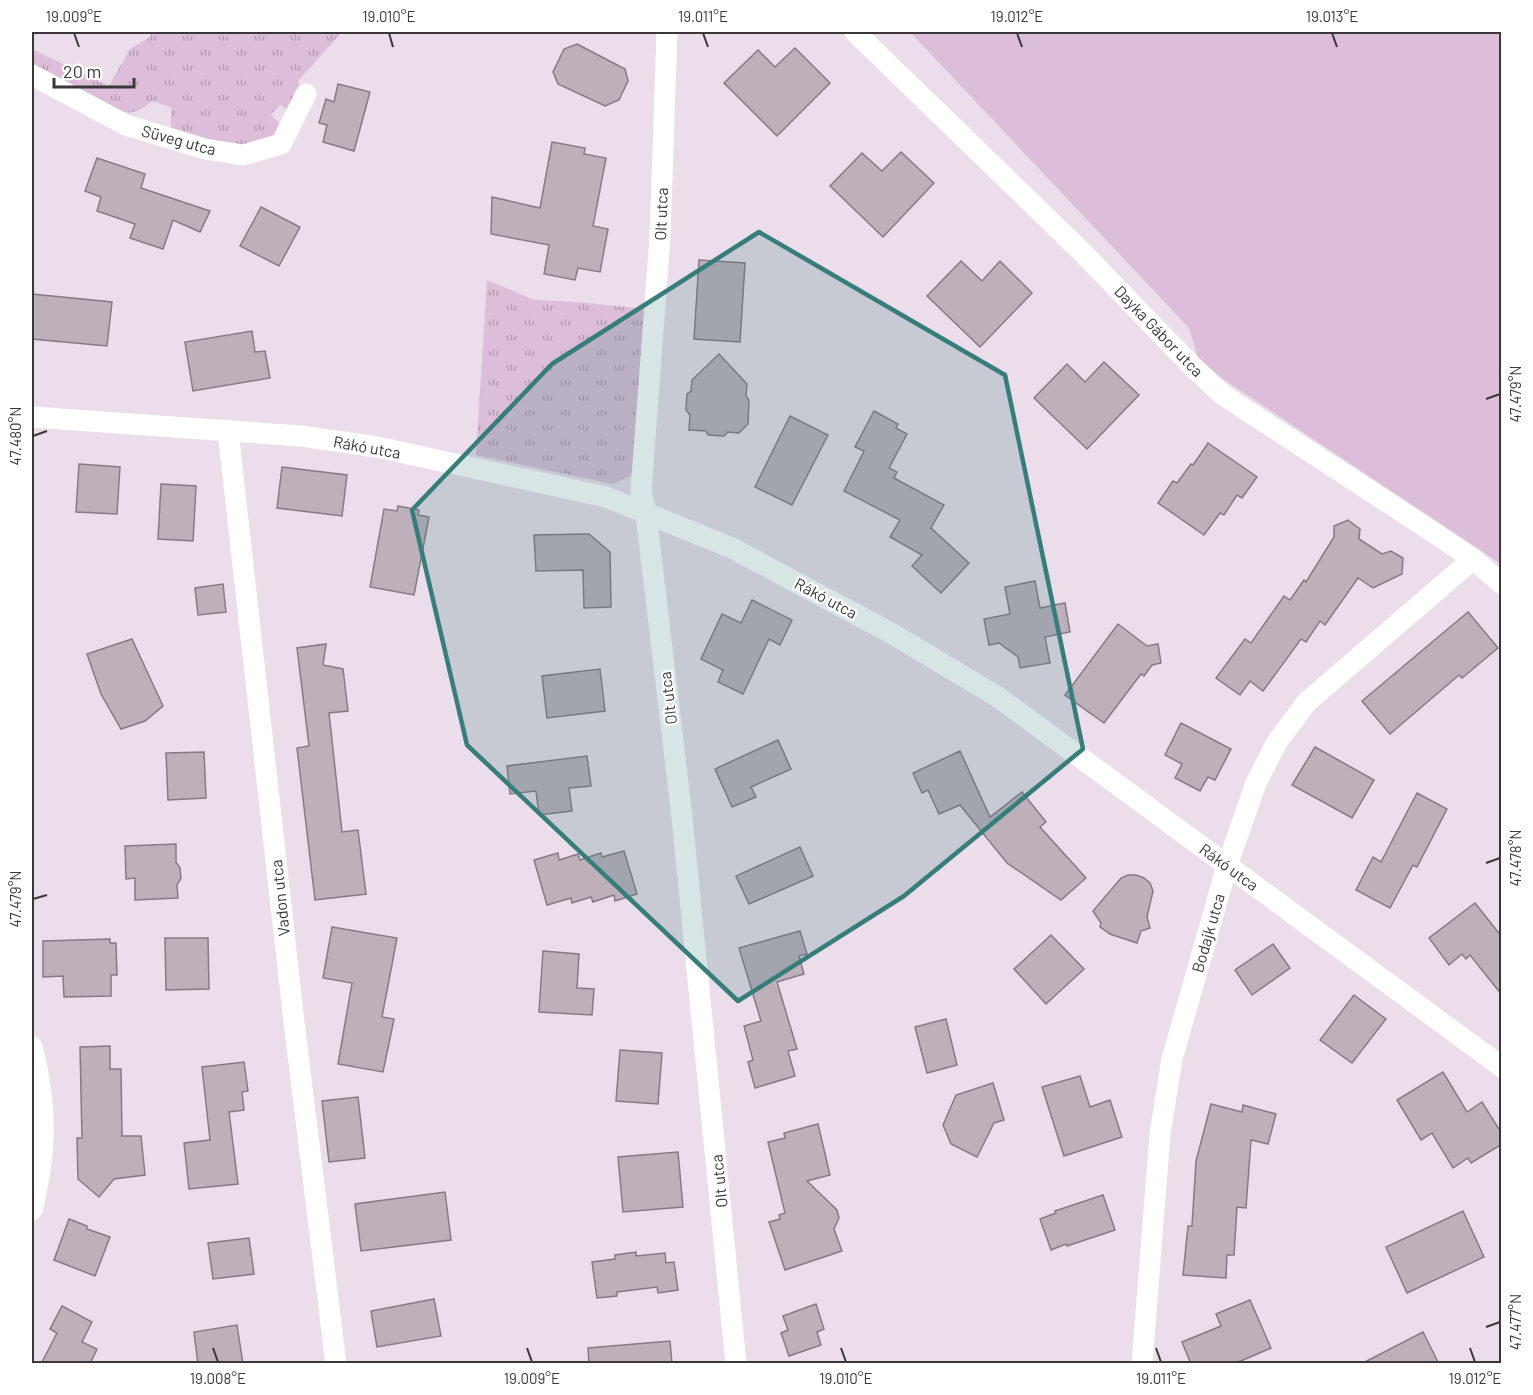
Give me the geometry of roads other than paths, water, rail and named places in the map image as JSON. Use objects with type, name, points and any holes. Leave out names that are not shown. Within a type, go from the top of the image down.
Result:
[{"type":"street","name":"Olt utca","points":[[667,32],[660,237],[641,491],[646,514],[682,817],[736,1364]]},
{"type":"street","name":"Dayka Gábor utca","points":[[855,32],[1082,252],[1191,365],[1223,394],[1473,559],[1502,584]]},
{"type":"street","name":"Süveg utca","points":[[32,75],[126,125],[205,149],[243,155],[281,144],[306,94]]},
{"type":"street","name":"Rákó utca","points":[[32,417],[301,436],[377,447],[606,497],[732,548],[891,633],[998,697],[1502,1067]]},
{"type":"street","name":"Vadon utca","points":[[228,431],[294,1023],[336,1364]]},
{"type":"street","name":"Bodajk utca","points":[[1142,1364],[1160,1134],[1172,1059],[1227,866],[1256,783],[1277,741],[1307,702],[1473,559]]},
{"type":"street","points":[[32,1047],[38,1070],[43,1114],[42,1160],[32,1210]]}]
